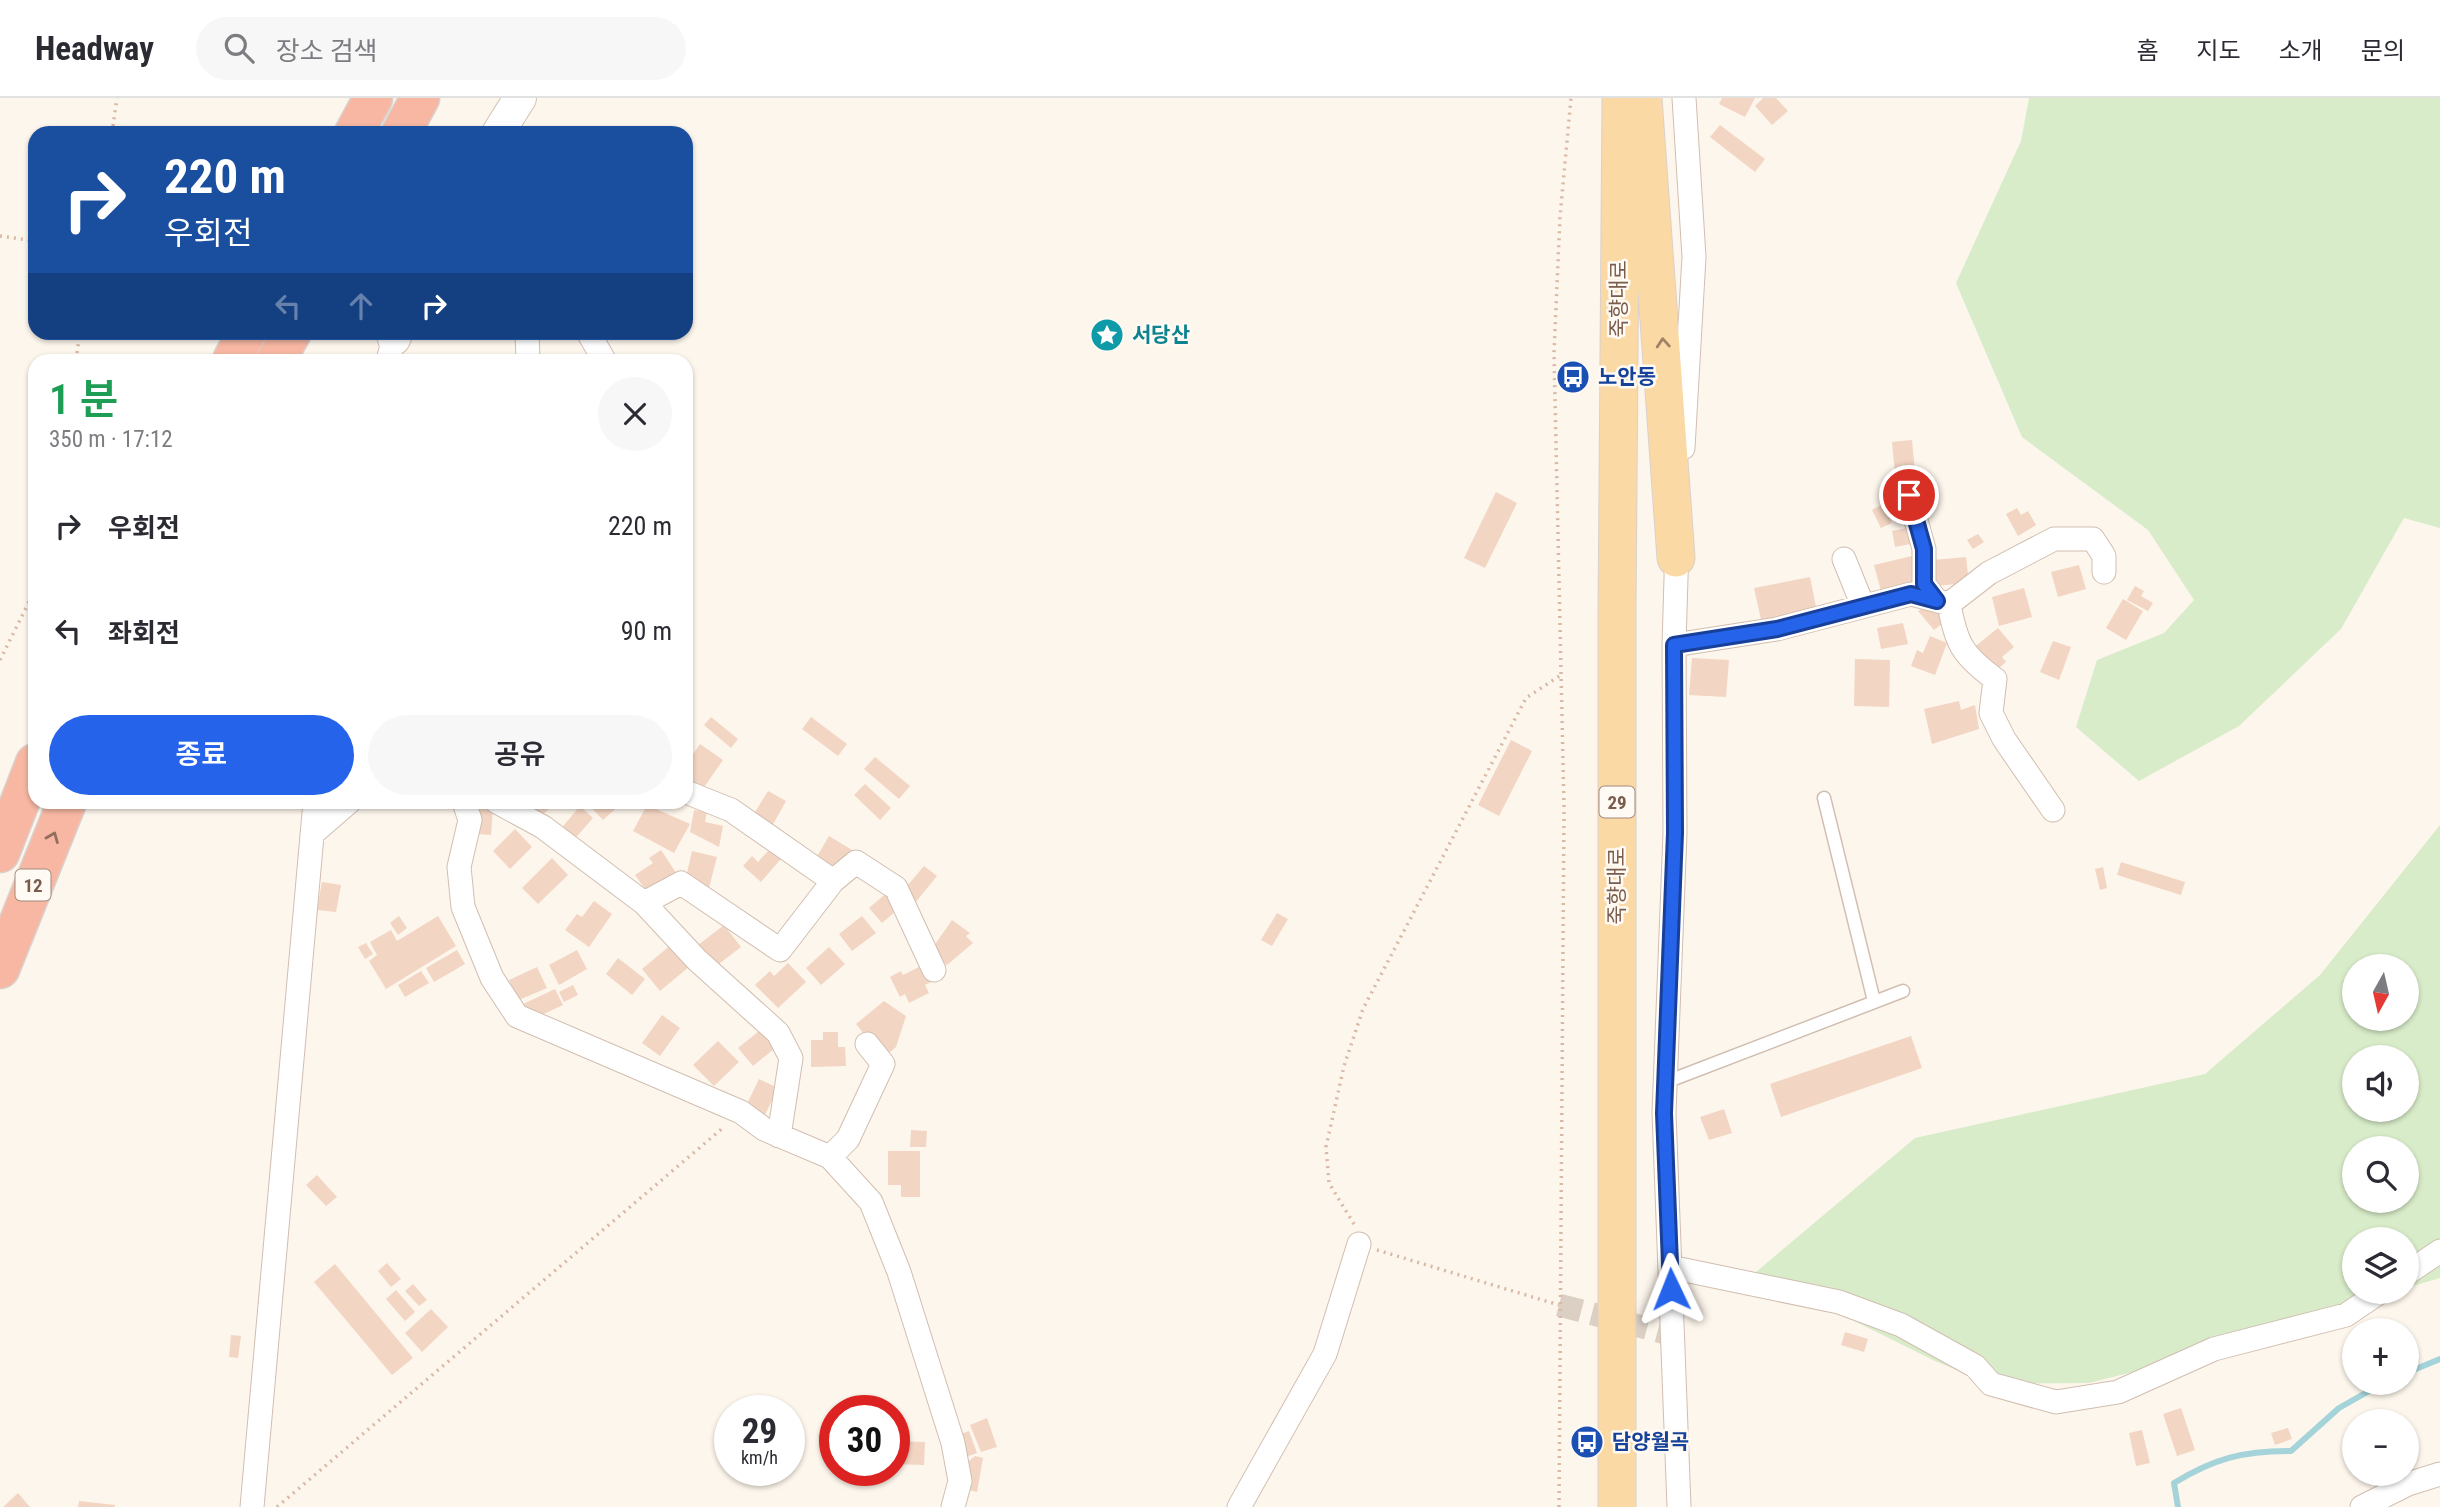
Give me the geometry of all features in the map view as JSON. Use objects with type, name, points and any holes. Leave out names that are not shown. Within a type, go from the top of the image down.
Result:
[{"type":"highway","points":[[358,126],[373,98]]},
{"type":"highway","points":[[405,126],[420,98]]},
{"type":"highway","name":"12","points":[[0,853],[28,781]]},
{"type":"highway","name":"12","points":[[0,969],[64,809]]},
{"type":"main road","name":"죽향대로","points":[[1617,1507],[1617,600],[1621,98]]},
{"type":"main road","points":[[1643,98],[1659,280],[1676,558]]},
{"type":"street","points":[[502,126],[520,98]]},
{"type":"street","points":[[1679,1507],[1665,1082],[1675,833],[1676,558],[1694,257],[1684,98]]},
{"type":"street","points":[[1909,495],[1924,549],[1924,584],[1943,603],[1956,642],[1973,664],[1994,680],[1991,713],[2004,739],[2053,810]]},
{"type":"street","points":[[1674,645],[1777,629],[1911,594],[1943,603],[1989,573],[2054,539],[2094,539],[2104,556],[2104,572]]},
{"type":"street","points":[[1844,559],[1863,606]]},
{"type":"street","points":[[693,795],[731,810],[833,881]]},
{"type":"street","points":[[253,1507],[314,809]]},
{"type":"street","points":[[312,834],[341,809]]},
{"type":"street","points":[[469,809],[459,867],[463,907],[492,978],[517,1016],[741,1112],[764,1129],[830,1157],[871,1202],[899,1272],[953,1443],[960,1481],[953,1507]]},
{"type":"street","points":[[515,809],[643,903],[697,960],[778,1033],[791,1058],[779,1136]]},
{"type":"street","points":[[643,903],[681,883],[780,950],[833,881],[856,862],[897,888],[934,970]]},
{"type":"street","points":[[830,1157],[848,1139],[883,1064],[867,1044]]},
{"type":"street","points":[[1239,1507],[1325,1354],[1359,1244]]},
{"type":"street","points":[[2419,1265],[2440,1251]]},
{"type":"street","points":[[1670,1267],[1839,1302],[1901,1325],[1975,1366],[1992,1384],[2056,1402],[2118,1392],[2214,1349],[2346,1315],[2362,1304]]},
{"type":"street","points":[[2362,1507],[2408,1484],[2440,1474]]},
{"type":"lane","points":[[1824,798],[1874,1002]]},
{"type":"lane","points":[[1665,1082],[1903,991]]},
{"type":"path","points":[[112,126],[117,98]]},
{"type":"path","points":[[1559,1507],[1564,807],[1554,353],[1560,217],[1571,98]]},
{"type":"path","points":[[0,236],[28,240]]},
{"type":"path","points":[[0,660],[28,604]]},
{"type":"path","points":[[1559,1305],[1359,1244],[1352,1218],[1329,1183],[1326,1147],[1344,1066],[1363,1009],[1526,698],[1561,675]]},
{"type":"path","points":[[277,1507],[741,1112]]},
{"type":"green space","points":[[2029,98],[2440,98],[2440,528],[2404,518],[2341,629],[2239,726],[2139,781],[2076,727],[2097,660],[2164,633],[2194,600],[2148,530],[2022,437],[1956,283],[2021,141]]},
{"type":"green space","points":[[2440,825],[2440,1278],[2419,1284],[2419,1227],[2342,1227],[2342,1304],[2359,1304],[2176,1361],[2089,1383],[1991,1384],[1935,1361],[1756,1272],[1915,1138],[2205,1074],[2320,975]]},
{"type":"building","points":[[1722,98],[1755,98],[1745,117],[1719,104]]},
{"type":"building","points":[[1763,98],[1776,98],[1788,111],[1772,125],[1755,106]]},
{"type":"building","points":[[1720,125],[1765,159],[1755,172],[1710,137]]},
{"type":"building","points":[[1912,440],[1916,483],[1896,485],[1892,442]]},
{"type":"building","points":[[1496,492],[1517,503],[1485,568],[1464,558]]},
{"type":"building","points":[[1883,504],[1892,523],[1881,528],[1872,510]]},
{"type":"building","points":[[2017,508],[2021,515],[2028,511],[2036,525],[2018,536],[2006,514]]},
{"type":"building","points":[[1907,528],[1910,544],[1895,547],[1892,531]]},
{"type":"building","points":[[1978,534],[1984,542],[1973,549],[1967,540]]},
{"type":"building","points":[[1912,556],[1918,581],[1881,591],[1874,565]]},
{"type":"building","points":[[1966,557],[1969,583],[1934,586],[1932,560]]},
{"type":"building","points":[[2079,565],[2086,589],[2058,597],[2051,572]]},
{"type":"building","points":[[1810,577],[1817,612],[1762,624],[1754,588]]},
{"type":"building","points":[[2135,586],[2144,591],[2141,596],[2153,603],[2148,611],[2127,600]]},
{"type":"building","points":[[2024,588],[2032,617],[1999,626],[1992,597]]},
{"type":"building","points":[[2123,599],[2143,611],[2126,640],[2106,628]]},
{"type":"building","points":[[1927,605],[1935,605],[1947,620],[1934,630],[1918,611]]},
{"type":"building","points":[[1903,623],[1908,644],[1881,649],[1877,628]]},
{"type":"building","points":[[1998,628],[2014,647],[2002,657],[2006,662],[1992,674],[1972,649]]},
{"type":"building","points":[[1930,636],[1947,643],[1935,675],[1911,666],[1917,650],[1923,653]]},
{"type":"building","points":[[2053,641],[2071,647],[2059,680],[2040,672]]},
{"type":"building","points":[[1692,658],[1729,660],[1726,697],[1689,695]]},
{"type":"building","points":[[1855,659],[1890,660],[1889,707],[1854,706]]},
{"type":"building","points":[[1959,701],[1961,710],[1975,705],[1979,729],[1932,744],[1924,709]]},
{"type":"building","points":[[711,717],[738,739],[731,748],[704,725]]},
{"type":"building","points":[[811,717],[847,744],[838,756],[802,729]]},
{"type":"building","points":[[1511,740],[1532,751],[1499,816],[1478,805]]},
{"type":"building","points":[[700,744],[723,760],[700,793],[693,788],[693,754]]},
{"type":"building","points":[[875,757],[910,786],[899,799],[864,769]]},
{"type":"building","points":[[865,784],[891,808],[880,820],[854,795]]},
{"type":"building","points":[[768,791],[786,801],[771,828],[752,817]]},
{"type":"building","points":[[480,809],[493,809],[491,835],[477,834]]},
{"type":"building","points":[[526,809],[548,810],[535,820]]},
{"type":"building","points":[[577,809],[583,809],[593,818],[572,842],[559,831]]},
{"type":"building","points":[[593,809],[615,809],[603,820]]},
{"type":"building","points":[[645,809],[656,809],[690,824],[674,853],[633,831]]},
{"type":"building","points":[[694,810],[707,812],[705,822],[723,826],[719,847],[690,832]]},
{"type":"building","points":[[515,829],[532,847],[510,869],[493,851]]},
{"type":"building","points":[[829,836],[852,850],[837,873],[815,860]]},
{"type":"building","points":[[770,849],[781,859],[761,882],[743,866],[752,856],[758,862]]},
{"type":"building","points":[[661,850],[679,877],[650,896],[635,875],[653,863],[649,858]]},
{"type":"building","points":[[692,851],[717,857],[709,888],[685,882]]},
{"type":"building","points":[[552,858],[568,875],[538,904],[522,888]]},
{"type":"building","points":[[2121,862],[2185,882],[2181,895],[2117,875]]},
{"type":"building","points":[[924,866],[937,876],[915,903],[902,892]]},
{"type":"building","points":[[2103,867],[2107,888],[2100,890],[2095,869]]},
{"type":"building","points":[[322,882],[341,885],[336,912],[317,910]]},
{"type":"building","points":[[889,891],[902,906],[882,923],[869,908]]},
{"type":"building","points":[[594,901],[612,914],[589,947],[565,930],[577,914],[582,917]]},
{"type":"building","points":[[1277,913],[1288,919],[1272,946],[1261,940]]},
{"type":"building","points":[[399,916],[407,928],[398,935],[390,923]]},
{"type":"building","points":[[438,916],[456,946],[386,989],[369,961],[377,955],[370,942],[391,930],[397,941]]},
{"type":"building","points":[[862,916],[876,933],[852,951],[839,934]]},
{"type":"building","points":[[952,920],[970,933],[966,936],[973,943],[947,965],[931,950]]},
{"type":"building","points":[[724,925],[741,947],[715,967],[698,945]]},
{"type":"building","points":[[366,943],[373,954],[365,959],[358,947]]},
{"type":"building","points":[[672,944],[690,966],[660,991],[642,969]]},
{"type":"building","points":[[829,947],[845,964],[821,985],[806,968]]},
{"type":"building","points":[[457,950],[465,964],[434,982],[426,968]]},
{"type":"building","points":[[577,950],[587,969],[559,985],[549,965]]},
{"type":"building","points":[[618,958],[645,979],[632,995],[606,974]]},
{"type":"building","points":[[788,963],[806,982],[778,1008],[755,985],[770,971],[774,976]]},
{"type":"building","points":[[923,965],[931,982],[925,985],[929,993],[909,1003],[905,994],[900,997],[890,977],[901,971],[903,975]]},
{"type":"building","points":[[537,967],[547,988],[519,1000],[509,980]]},
{"type":"building","points":[[421,971],[429,983],[405,997],[398,985]]},
{"type":"building","points":[[573,985],[578,995],[564,1002],[559,992]]},
{"type":"building","points":[[555,989],[563,1005],[535,1018],[521,1005]]},
{"type":"building","points":[[884,1001],[906,1016],[896,1047],[883,1058],[856,1024]]},
{"type":"building","points":[[662,1015],[680,1028],[660,1056],[642,1043]]},
{"type":"building","points":[[764,1027],[779,1045],[753,1066],[738,1048]]},
{"type":"building","points":[[823,1032],[838,1032],[838,1047],[845,1047],[846,1066],[811,1067],[811,1040],[823,1040]]},
{"type":"building","points":[[1911,1036],[1922,1068],[1781,1117],[1770,1084]]},
{"type":"building","points":[[718,1041],[739,1062],[714,1086],[693,1065]]},
{"type":"building","points":[[759,1079],[778,1088],[765,1115],[746,1106]]},
{"type":"building","points":[[1724,1109],[1732,1133],[1709,1140],[1700,1117]]},
{"type":"building","points":[[911,1130],[927,1131],[926,1147],[910,1147]]},
{"type":"building","points":[[888,1151],[920,1151],[920,1197],[901,1197],[901,1185],[888,1185]]},
{"type":"building","points":[[317,1175],[337,1197],[326,1206],[306,1185]]},
{"type":"building","points":[[387,1263],[401,1279],[391,1287],[378,1271]]},
{"type":"building","points":[[335,1264],[413,1358],[392,1375],[314,1282]]},
{"type":"building","points":[[413,1284],[427,1300],[419,1306],[405,1291]]},
{"type":"building","points":[[396,1290],[415,1312],[405,1321],[386,1299]]},
{"type":"building","points":[[431,1309],[448,1327],[422,1352],[405,1333]]},
{"type":"building","points":[[1845,1332],[1868,1339],[1864,1352],[1841,1345]]},
{"type":"building","points":[[231,1335],[241,1336],[238,1358],[229,1357]]},
{"type":"building","points":[[2181,1408],[2195,1450],[2177,1456],[2163,1414]]},
{"type":"building","points":[[987,1418],[997,1447],[981,1452],[970,1425]]},
{"type":"building","points":[[2288,1428],[2292,1439],[2275,1445],[2271,1433]]},
{"type":"building","points":[[2142,1430],[2150,1463],[2136,1466],[2129,1433]]},
{"type":"building","points":[[969,1431],[977,1453],[966,1457],[958,1435]]},
{"type":"building","points":[[910,1442],[925,1442],[924,1465],[910,1465]]},
{"type":"building","points":[[975,1456],[983,1458],[977,1492],[964,1489],[969,1461]]},
{"type":"building","points":[[18,1493],[30,1507],[3,1507]]},
{"type":"building","points":[[79,1501],[115,1505],[115,1507],[78,1507]]},
{"type":"waterway","points":[[2419,1368],[2440,1359]]},
{"type":"waterway","points":[[2178,1507],[2174,1483],[2203,1467],[2230,1458],[2258,1452],[2291,1451],[2339,1408],[2362,1395]]},
{"type":"tunnel","points":[[1559,1305],[1673,1335]]},
{"type":"place","name":"서당산","points":[[1107,335]]},
{"type":"place","name":"노안동","points":[[1573,377]]},
{"type":"place","name":"담양월곡","points":[[1587,1442]]},
{"type":"route","points":[[1671,1289],[1664,1113],[1675,833],[1674,645],[1777,629],[1911,594],[1937,601],[1924,584],[1924,549],[1909,495]]}]
